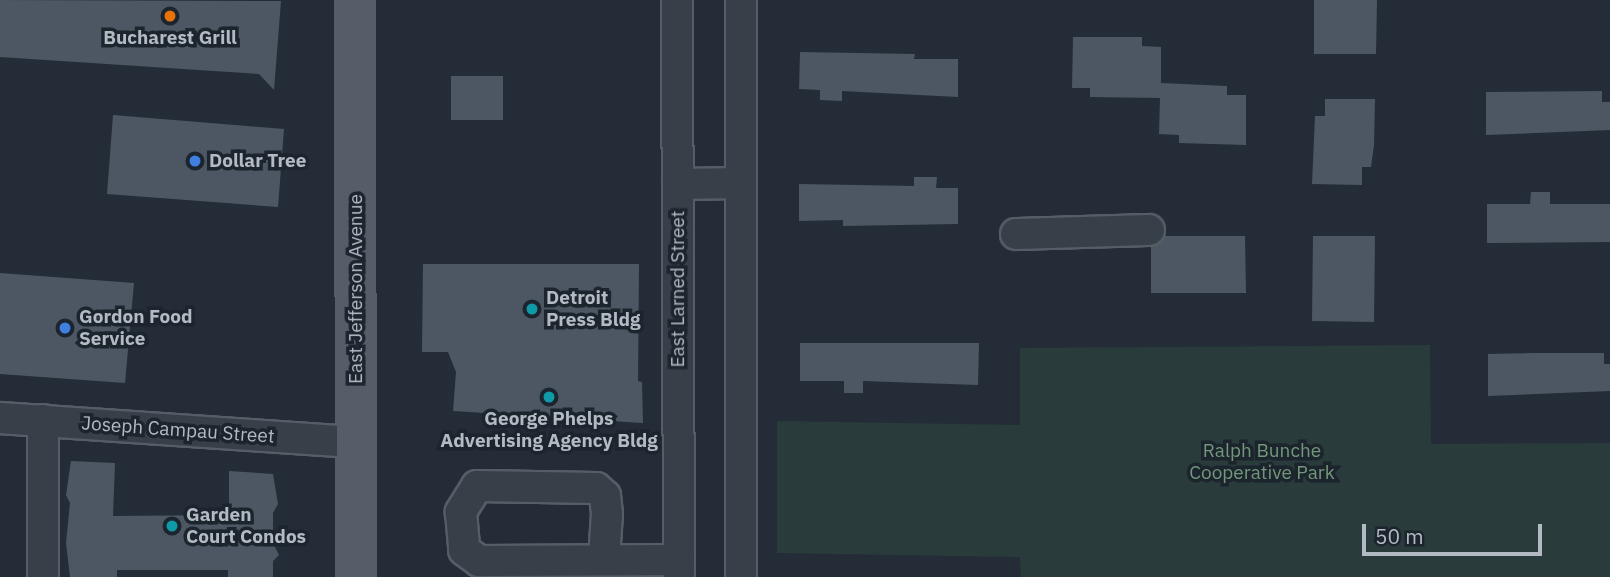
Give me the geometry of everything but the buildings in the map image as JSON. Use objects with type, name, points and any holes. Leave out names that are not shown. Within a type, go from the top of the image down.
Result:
[{"type":"main road","name":"East Jefferson Avenue","points":[[355,0],[356,577]]},
{"type":"street","name":"East Larned Street","points":[[677,0],[679,559]]},
{"type":"street","points":[[741,0],[741,577]]},
{"type":"street","points":[[678,184],[740,183]]},
{"type":"street","points":[[1016,234],[1149,230]]},
{"type":"street","name":"Joseph Campau Street","points":[[0,418],[356,442]]},
{"type":"street","points":[[43,420],[43,577]]},
{"type":"street","points":[[605,549],[605,496],[596,488],[477,486],[461,512],[464,550],[479,561],[605,549],[679,559]]},
{"type":"green space","name":"Ralph Bunche Cooperative Park","points":[[1430,345],[1431,444],[1610,443],[1610,577],[1021,577],[1020,557],[777,553],[777,421],[1020,425],[1020,348]]},
{"type":"place","name":"Bucharest Grill","points":[[170,16]]},
{"type":"place","name":"Dollar Tree","points":[[195,161]]},
{"type":"place","name":"Detroit Press Bldg","points":[[532,309]]},
{"type":"place","name":"Gordon Food Service","points":[[65,328]]},
{"type":"place","name":"George Phelps Advertising Agency Bldg","points":[[549,397]]},
{"type":"place","name":"Garden Court Condos","points":[[172,526]]}]
